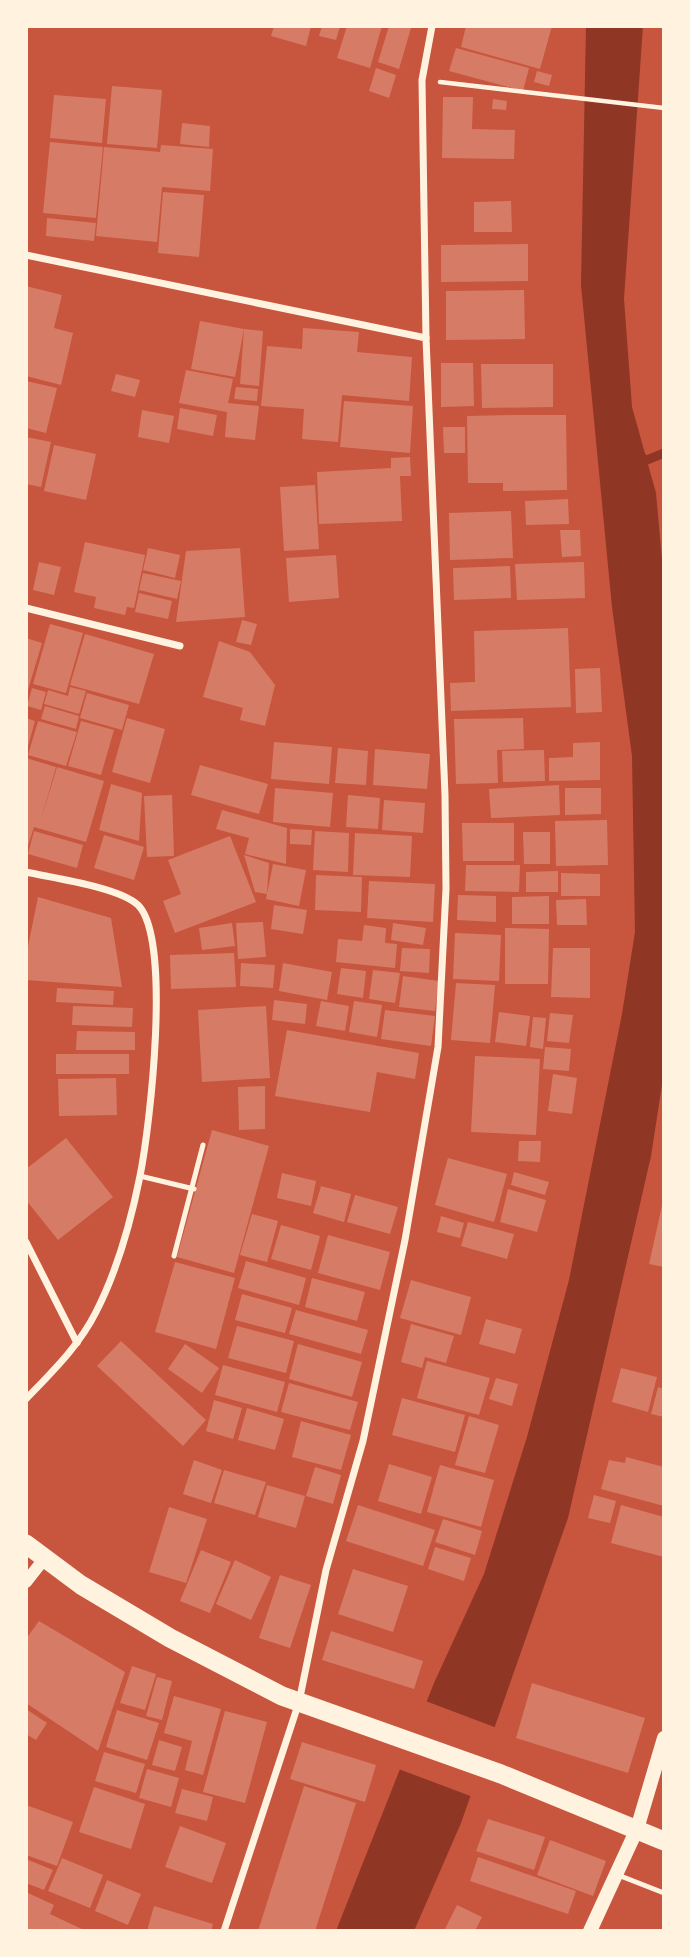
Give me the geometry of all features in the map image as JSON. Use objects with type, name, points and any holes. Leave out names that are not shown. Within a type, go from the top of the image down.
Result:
[{"type":"highway","points":[[26,1544],[44,1559],[170,1639],[299,1702],[501,1774],[664,1840]]},
{"type":"main road","points":[[590,1931],[636,1829],[664,1738]]},
{"type":"street","points":[[224,1931],[299,1702],[327,1570],[363,1441],[405,1240],[438,1047],[446,890],[446,795],[426,338],[422,80],[432,26]]},
{"type":"street","points":[[26,255],[426,338]]},
{"type":"street","points":[[26,608],[180,646]]},
{"type":"street","points":[[26,872],[115,893],[136,902],[146,915],[158,979],[151,1090],[140,1176],[118,1255],[96,1312],[77,1343],[26,1399]]},
{"type":"street","points":[[26,1242],[77,1343]]},
{"type":"street","points":[[26,1582],[44,1559]]},
{"type":"lane","points":[[174,1256],[194,1189],[203,1145]]},
{"type":"lane","points":[[140,1176],[194,1189]]},
{"type":"lane","points":[[615,1874],[664,1892]]},
{"type":"path","points":[[422,80],[664,108]]},
{"type":"shaded area","points":[[586,26],[643,26],[624,299],[632,407],[656,493],[664,582],[664,1072],[651,1156],[568,1518],[461,1823],[414,1931],[336,1931],[434,1683],[484,1574],[527,1437],[569,1280],[622,1014],[635,932],[632,756],[612,607],[581,285]]},
{"type":"pier","points":[[423,1700],[497,1728],[473,1797],[396,1768]]},
{"type":"building","points":[[274,26],[311,26],[306,46],[271,36]]},
{"type":"building","points":[[322,26],[340,26],[336,40],[319,36]]},
{"type":"building","points":[[347,26],[382,26],[370,68],[337,58]]},
{"type":"building","points":[[389,26],[411,28],[399,69],[378,62]]},
{"type":"building","points":[[466,26],[552,26],[540,69],[461,47]]},
{"type":"building","points":[[456,48],[529,68],[523,91],[449,71]]},
{"type":"building","points":[[376,68],[396,75],[389,98],[369,91]]},
{"type":"building","points":[[537,71],[552,75],[549,86],[534,82]]},
{"type":"building","points":[[112,86],[162,90],[157,148],[107,144]]},
{"type":"building","points":[[54,95],[106,99],[102,143],[50,138]]},
{"type":"building","points":[[443,97],[473,97],[472,129],[515,130],[514,159],[442,158]]},
{"type":"building","points":[[493,99],[507,101],[506,110],[492,109]]},
{"type":"building","points":[[182,123],[210,126],[209,147],[180,144]]},
{"type":"building","points":[[50,142],[103,147],[96,218],[43,213]]},
{"type":"building","points":[[161,145],[213,149],[210,191],[162,187],[157,242],[96,236],[104,147],[160,152]]},
{"type":"building","points":[[163,192],[204,195],[199,257],[158,253]]},
{"type":"building","points":[[511,201],[512,232],[474,232],[474,202]]},
{"type":"building","points":[[47,218],[96,223],[94,241],[46,236]]},
{"type":"building","points":[[528,244],[528,281],[441,282],[441,245]]},
{"type":"building","points":[[26,286],[62,295],[54,328],[73,333],[61,385],[26,376]]},
{"type":"building","points":[[524,290],[525,339],[446,340],[446,291]]},
{"type":"building","points":[[200,321],[244,329],[235,377],[191,369]]},
{"type":"building","points":[[303,328],[359,332],[357,352],[412,357],[409,401],[342,395],[338,442],[302,439],[304,409],[261,406],[267,346],[302,349]]},
{"type":"building","points":[[244,329],[263,331],[259,386],[240,384]]},
{"type":"building","points":[[441,363],[473,363],[474,406],[441,407]]},
{"type":"building","points":[[481,364],[553,364],[553,407],[482,408]]},
{"type":"building","points":[[186,370],[233,379],[228,403],[259,406],[255,440],[225,437],[227,412],[179,403]]},
{"type":"building","points":[[116,374],[140,380],[135,397],[111,391]]},
{"type":"building","points":[[26,381],[57,388],[46,433],[26,428]]},
{"type":"building","points":[[236,387],[258,389],[257,401],[234,399]]},
{"type":"building","points":[[344,401],[413,406],[410,453],[340,447]]},
{"type":"building","points":[[180,408],[217,415],[213,436],[177,429]]},
{"type":"building","points":[[142,410],[174,416],[169,443],[138,437]]},
{"type":"building","points":[[566,415],[567,490],[503,491],[503,483],[468,483],[467,416]]},
{"type":"building","points":[[443,427],[465,427],[465,453],[444,453]]},
{"type":"building","points":[[26,437],[51,442],[41,487],[26,484]]},
{"type":"building","points":[[54,445],[96,454],[86,500],[44,491]]},
{"type":"building","points":[[410,457],[411,476],[400,476],[402,521],[319,524],[317,472],[391,468],[391,458]]},
{"type":"building","points":[[315,485],[319,549],[284,551],[280,487]]},
{"type":"building","points":[[568,499],[569,524],[526,525],[525,501]]},
{"type":"building","points":[[511,511],[513,558],[450,560],[449,513]]},
{"type":"building","points":[[560,530],[580,530],[581,556],[562,557]]},
{"type":"building","points":[[85,542],[145,555],[134,608],[127,607],[125,615],[94,608],[96,597],[74,592]]},
{"type":"building","points":[[148,548],[180,555],[175,578],[143,570]]},
{"type":"building","points":[[240,548],[245,617],[176,622],[186,551]]},
{"type":"building","points":[[336,555],[339,598],[289,602],[286,558]]},
{"type":"building","points":[[39,562],[61,567],[54,595],[33,590]]},
{"type":"building","points":[[584,562],[585,598],[517,600],[515,564]]},
{"type":"building","points":[[510,566],[511,598],[454,600],[453,568]]},
{"type":"building","points":[[143,573],[181,581],[177,599],[139,590]]},
{"type":"building","points":[[139,593],[172,601],[168,619],[135,612]]},
{"type":"building","points":[[242,620],[257,624],[251,645],[236,642]]},
{"type":"building","points":[[50,624],[83,633],[66,693],[33,684]]},
{"type":"building","points":[[568,628],[571,707],[451,711],[450,683],[475,682],[474,631]]},
{"type":"building","points":[[85,634],[154,654],[139,704],[70,685]]},
{"type":"building","points":[[26,638],[42,643],[28,690],[26,690]]},
{"type":"building","points":[[219,641],[250,652],[275,685],[265,726],[240,720],[243,708],[203,697]]},
{"type":"building","points":[[600,668],[602,712],[576,713],[575,669]]},
{"type":"building","points":[[70,687],[86,691],[79,714],[44,704],[48,690],[68,696]]},
{"type":"building","points":[[32,688],[46,692],[41,710],[27,706]]},
{"type":"building","points":[[87,693],[129,705],[122,730],[80,718]]},
{"type":"building","points":[[45,706],[79,716],[76,729],[41,719]]},
{"type":"building","points":[[26,718],[35,721],[27,750],[26,750]]},
{"type":"building","points":[[127,718],[165,729],[150,783],[112,772]]},
{"type":"building","points":[[523,718],[524,749],[497,750],[498,783],[456,784],[454,719]]},
{"type":"building","points":[[38,721],[77,732],[66,766],[28,755]]},
{"type":"building","points":[[81,721],[114,730],[101,775],[68,766]]},
{"type":"building","points":[[274,742],[332,747],[329,784],[271,779]]},
{"type":"building","points":[[600,742],[600,780],[549,781],[549,758],[573,757],[573,743]]},
{"type":"building","points":[[338,748],[368,751],[366,785],[335,783]]},
{"type":"building","points":[[375,749],[430,754],[427,789],[373,785]]},
{"type":"building","points":[[544,750],[545,781],[503,782],[502,751]]},
{"type":"building","points":[[26,758],[56,767],[40,823],[57,767],[104,781],[86,842],[34,827],[26,852]]},
{"type":"building","points":[[200,765],[268,784],[259,814],[191,795]]},
{"type":"building","points":[[111,784],[142,793],[139,841],[99,830]]},
{"type":"building","points":[[559,785],[560,815],[491,818],[489,789]]},
{"type":"building","points":[[275,788],[333,793],[330,827],[273,822]]},
{"type":"building","points":[[565,788],[601,788],[601,814],[565,815]]},
{"type":"building","points":[[172,795],[174,856],[147,857],[144,796]]},
{"type":"building","points":[[348,795],[380,798],[378,829],[346,827]]},
{"type":"building","points":[[384,800],[425,803],[423,833],[382,830]]},
{"type":"building","points":[[222,810],[287,828],[286,864],[245,854],[249,838],[216,829]]},
{"type":"building","points":[[607,820],[608,865],[556,866],[555,821]]},
{"type":"building","points":[[462,823],[514,823],[514,861],[463,861]]},
{"type":"building","points":[[290,829],[312,830],[311,845],[290,844]]},
{"type":"building","points":[[34,831],[83,845],[77,868],[28,854]]},
{"type":"building","points":[[315,831],[349,833],[348,872],[313,870]]},
{"type":"building","points":[[523,832],[550,832],[550,864],[524,864]]},
{"type":"building","points":[[355,833],[412,836],[410,877],[353,875]]},
{"type":"building","points":[[104,835],[144,847],[134,880],[94,868]]},
{"type":"building","points":[[230,836],[256,902],[175,933],[163,901],[181,894],[168,860]]},
{"type":"building","points":[[244,855],[269,863],[267,894],[255,892]]},
{"type":"building","points":[[273,864],[306,870],[299,906],[266,899]]},
{"type":"building","points":[[466,865],[520,865],[519,892],[465,891]]},
{"type":"building","points":[[558,871],[558,892],[526,892],[526,872]]},
{"type":"building","points":[[561,873],[600,874],[600,896],[561,896]]},
{"type":"building","points":[[316,875],[362,877],[361,912],[315,910]]},
{"type":"building","points":[[369,881],[435,884],[433,922],[367,918]]},
{"type":"building","points":[[458,895],[496,896],[496,922],[457,920]]},
{"type":"building","points":[[549,896],[549,924],[512,924],[512,897]]},
{"type":"building","points":[[38,897],[111,918],[122,987],[26,980],[26,956]]},
{"type":"building","points":[[586,899],[587,925],[557,925],[556,900]]},
{"type":"building","points":[[274,905],[307,910],[303,934],[271,929]]},
{"type":"building","points":[[263,922],[266,957],[238,959],[236,923]]},
{"type":"building","points":[[232,923],[235,946],[202,950],[199,928]]},
{"type":"building","points":[[393,923],[426,928],[423,945],[391,940]]},
{"type":"building","points":[[364,925],[386,928],[385,943],[397,944],[395,968],[336,962],[338,939],[362,941]]},
{"type":"building","points":[[505,928],[549,929],[548,984],[505,984]]},
{"type":"building","points":[[455,933],[501,935],[499,981],[453,979]]},
{"type":"building","points":[[402,948],[430,949],[429,973],[400,971]]},
{"type":"building","points":[[553,948],[590,948],[590,998],[551,997]]},
{"type":"building","points":[[234,953],[236,987],[171,989],[170,955]]},
{"type":"building","points":[[241,963],[275,965],[273,988],[240,986]]},
{"type":"building","points":[[283,963],[332,972],[327,1000],[279,991]]},
{"type":"building","points":[[341,968],[366,971],[363,998],[337,994]]},
{"type":"building","points":[[373,970],[400,973],[395,1003],[369,999]]},
{"type":"building","points":[[403,976],[439,981],[435,1011],[399,1007]]},
{"type":"building","points":[[456,983],[495,985],[490,1043],[451,1040]]},
{"type":"building","points":[[57,988],[114,991],[113,1005],[56,1002]]},
{"type":"building","points":[[274,1000],[307,1004],[305,1024],[272,1020]]},
{"type":"building","points":[[321,1001],[349,1006],[345,1031],[316,1026]]},
{"type":"building","points":[[354,1001],[382,1005],[377,1037],[349,1032]]},
{"type":"building","points":[[73,1006],[133,1008],[132,1027],[72,1025]]},
{"type":"building","points":[[266,1006],[270,1078],[202,1082],[198,1010]]},
{"type":"building","points":[[385,1010],[435,1016],[431,1046],[381,1039]]},
{"type":"building","points":[[499,1012],[530,1016],[526,1046],[495,1042]]},
{"type":"building","points":[[550,1013],[573,1015],[569,1043],[547,1041]]},
{"type":"building","points":[[533,1017],[546,1018],[543,1049],[530,1047]]},
{"type":"building","points":[[287,1030],[419,1053],[415,1079],[377,1072],[370,1112],[275,1096]]},
{"type":"building","points":[[77,1031],[135,1032],[135,1050],[76,1050]]},
{"type":"building","points":[[545,1047],[571,1049],[569,1071],[543,1069]]},
{"type":"building","points":[[56,1054],[129,1054],[129,1074],[56,1074]]},
{"type":"building","points":[[475,1056],[540,1059],[536,1135],[471,1132]]},
{"type":"building","points":[[553,1074],[577,1078],[572,1114],[548,1111]]},
{"type":"building","points":[[116,1078],[117,1115],[59,1116],[58,1079]]},
{"type":"building","points":[[265,1086],[265,1129],[239,1130],[238,1087]]},
{"type":"building","points":[[212,1130],[269,1146],[234,1273],[177,1257]]},
{"type":"building","points":[[66,1138],[113,1197],[58,1240],[26,1200],[26,1169]]},
{"type":"building","points":[[519,1141],[541,1141],[540,1162],[518,1161]]},
{"type":"building","points":[[448,1158],[507,1174],[494,1222],[435,1205]]},
{"type":"building","points":[[514,1172],[549,1182],[545,1195],[511,1185]]},
{"type":"building","points":[[282,1173],[316,1181],[311,1206],[277,1198]]},
{"type":"building","points":[[321,1186],[351,1194],[344,1222],[313,1213]]},
{"type":"building","points":[[508,1189],[546,1200],[537,1232],[500,1222]]},
{"type":"building","points":[[355,1195],[398,1207],[390,1234],[347,1222]]},
{"type":"building","points":[[664,1201],[664,1267],[649,1264]]},
{"type":"building","points":[[252,1214],[278,1221],[267,1262],[240,1255]]},
{"type":"building","points":[[441,1216],[464,1223],[460,1238],[437,1232]]},
{"type":"building","points":[[468,1222],[514,1234],[507,1259],[461,1246]]},
{"type":"building","points":[[281,1225],[320,1236],[311,1270],[271,1259]]},
{"type":"building","points":[[328,1235],[390,1252],[380,1290],[318,1273]]},
{"type":"building","points":[[246,1261],[306,1278],[299,1305],[238,1288]]},
{"type":"building","points":[[175,1262],[235,1278],[216,1349],[155,1332]]},
{"type":"building","points":[[312,1278],[365,1292],[357,1321],[305,1307]]},
{"type":"building","points":[[411,1280],[471,1297],[461,1335],[400,1318]]},
{"type":"building","points":[[242,1294],[292,1308],[285,1333],[235,1320]]},
{"type":"building","points":[[296,1310],[368,1330],[361,1354],[289,1334]]},
{"type":"building","points":[[486,1319],[522,1329],[515,1354],[479,1344]]},
{"type":"building","points":[[411,1324],[454,1336],[446,1363],[425,1357],[422,1368],[401,1362]]},
{"type":"building","points":[[237,1326],[294,1341],[286,1373],[228,1358]]},
{"type":"building","points":[[121,1341],[206,1420],[183,1446],[97,1366]]},
{"type":"building","points":[[185,1344],[219,1368],[202,1393],[168,1369]]},
{"type":"building","points":[[298,1344],[362,1362],[352,1397],[289,1379]]},
{"type":"building","points":[[427,1361],[490,1378],[479,1415],[417,1398]]},
{"type":"building","points":[[223,1365],[285,1382],[277,1412],[215,1395]]},
{"type":"building","points":[[621,1368],[657,1377],[648,1412],[612,1402]]},
{"type":"building","points":[[496,1378],[518,1384],[512,1406],[489,1399]]},
{"type":"building","points":[[289,1383],[358,1402],[350,1430],[281,1412]]},
{"type":"building","points":[[658,1387],[664,1389],[664,1417],[651,1414]]},
{"type":"building","points":[[402,1398],[465,1415],[455,1452],[392,1435]]},
{"type":"building","points":[[214,1400],[242,1408],[233,1439],[206,1431]]},
{"type":"building","points":[[247,1408],[284,1419],[275,1450],[238,1440]]},
{"type":"building","points":[[469,1416],[499,1425],[485,1473],[455,1465]]},
{"type":"building","points":[[301,1421],[351,1435],[341,1470],[292,1457]]},
{"type":"building","points":[[626,1457],[664,1467],[664,1506],[601,1489],[609,1460],[625,1463]]},
{"type":"building","points":[[194,1460],[222,1470],[211,1503],[183,1494]]},
{"type":"building","points":[[389,1464],[432,1477],[421,1514],[378,1501]]},
{"type":"building","points":[[440,1465],[494,1480],[481,1527],[427,1512]]},
{"type":"building","points":[[315,1467],[341,1475],[333,1504],[306,1496]]},
{"type":"building","points":[[224,1470],[266,1482],[255,1515],[214,1503]]},
{"type":"building","points":[[267,1485],[305,1496],[296,1528],[258,1517]]},
{"type":"building","points":[[594,1495],[616,1501],[610,1523],[588,1518]]},
{"type":"building","points":[[358,1505],[435,1530],[423,1566],[346,1541]]},
{"type":"building","points":[[621,1505],[664,1517],[664,1557],[611,1543]]},
{"type":"building","points":[[169,1507],[207,1519],[186,1583],[149,1572]]},
{"type":"building","points":[[443,1519],[482,1531],[475,1555],[435,1542]]},
{"type":"building","points":[[435,1547],[471,1558],[464,1581],[428,1569]]},
{"type":"building","points":[[201,1550],[231,1562],[210,1613],[180,1601]]},
{"type":"building","points":[[235,1560],[271,1577],[251,1620],[216,1604]]},
{"type":"building","points":[[353,1569],[408,1586],[393,1632],[338,1614]]},
{"type":"building","points":[[280,1575],[311,1585],[290,1648],[259,1638]]},
{"type":"building","points":[[39,1621],[125,1672],[98,1751],[26,1703],[26,1639]]},
{"type":"building","points":[[331,1631],[423,1661],[414,1689],[322,1660]]},
{"type":"building","points":[[132,1666],[156,1674],[145,1710],[120,1703]]},
{"type":"building","points":[[157,1677],[172,1681],[162,1720],[146,1716]]},
{"type":"building","points":[[532,1683],[645,1718],[628,1773],[516,1738]]},
{"type":"building","points":[[174,1696],[221,1709],[203,1775],[185,1770],[192,1741],[164,1733]]},
{"type":"building","points":[[26,1709],[47,1723],[36,1740],[26,1734]]},
{"type":"building","points":[[117,1710],[159,1723],[147,1760],[106,1747]]},
{"type":"building","points":[[225,1711],[267,1722],[245,1803],[203,1792]]},
{"type":"building","points":[[159,1740],[182,1747],[175,1771],[152,1765]]},
{"type":"building","points":[[302,1742],[376,1765],[365,1802],[290,1779]]},
{"type":"building","points":[[104,1752],[145,1764],[136,1793],[95,1781]]},
{"type":"building","points":[[147,1769],[179,1778],[171,1807],[139,1798]]},
{"type":"building","points":[[304,1786],[356,1803],[315,1931],[258,1931]]},
{"type":"building","points":[[94,1787],[145,1804],[131,1849],[79,1832]]},
{"type":"building","points":[[182,1789],[213,1797],[207,1821],[175,1813]]},
{"type":"building","points":[[26,1805],[73,1822],[57,1866],[26,1855]]},
{"type":"building","points":[[488,1819],[545,1837],[534,1870],[476,1851]]},
{"type":"building","points":[[180,1826],[226,1843],[212,1883],[165,1867]]},
{"type":"building","points":[[550,1840],[606,1861],[593,1896],[537,1875]]},
{"type":"building","points":[[478,1857],[576,1891],[568,1914],[470,1881]]},
{"type":"building","points":[[62,1858],[103,1875],[90,1908],[48,1891]]},
{"type":"building","points":[[26,1859],[53,1870],[44,1890],[26,1883]]},
{"type":"building","points":[[107,1880],[141,1894],[128,1925],[95,1911]]},
{"type":"building","points":[[26,1892],[54,1905],[50,1914],[86,1931],[26,1931]]},
{"type":"building","points":[[457,1905],[482,1917],[475,1931],[444,1931]]},
{"type":"building","points":[[154,1906],[213,1924],[211,1931],[147,1931]]},
{"type":"waterway","points":[[637,456],[647,460],[664,453]]}]
